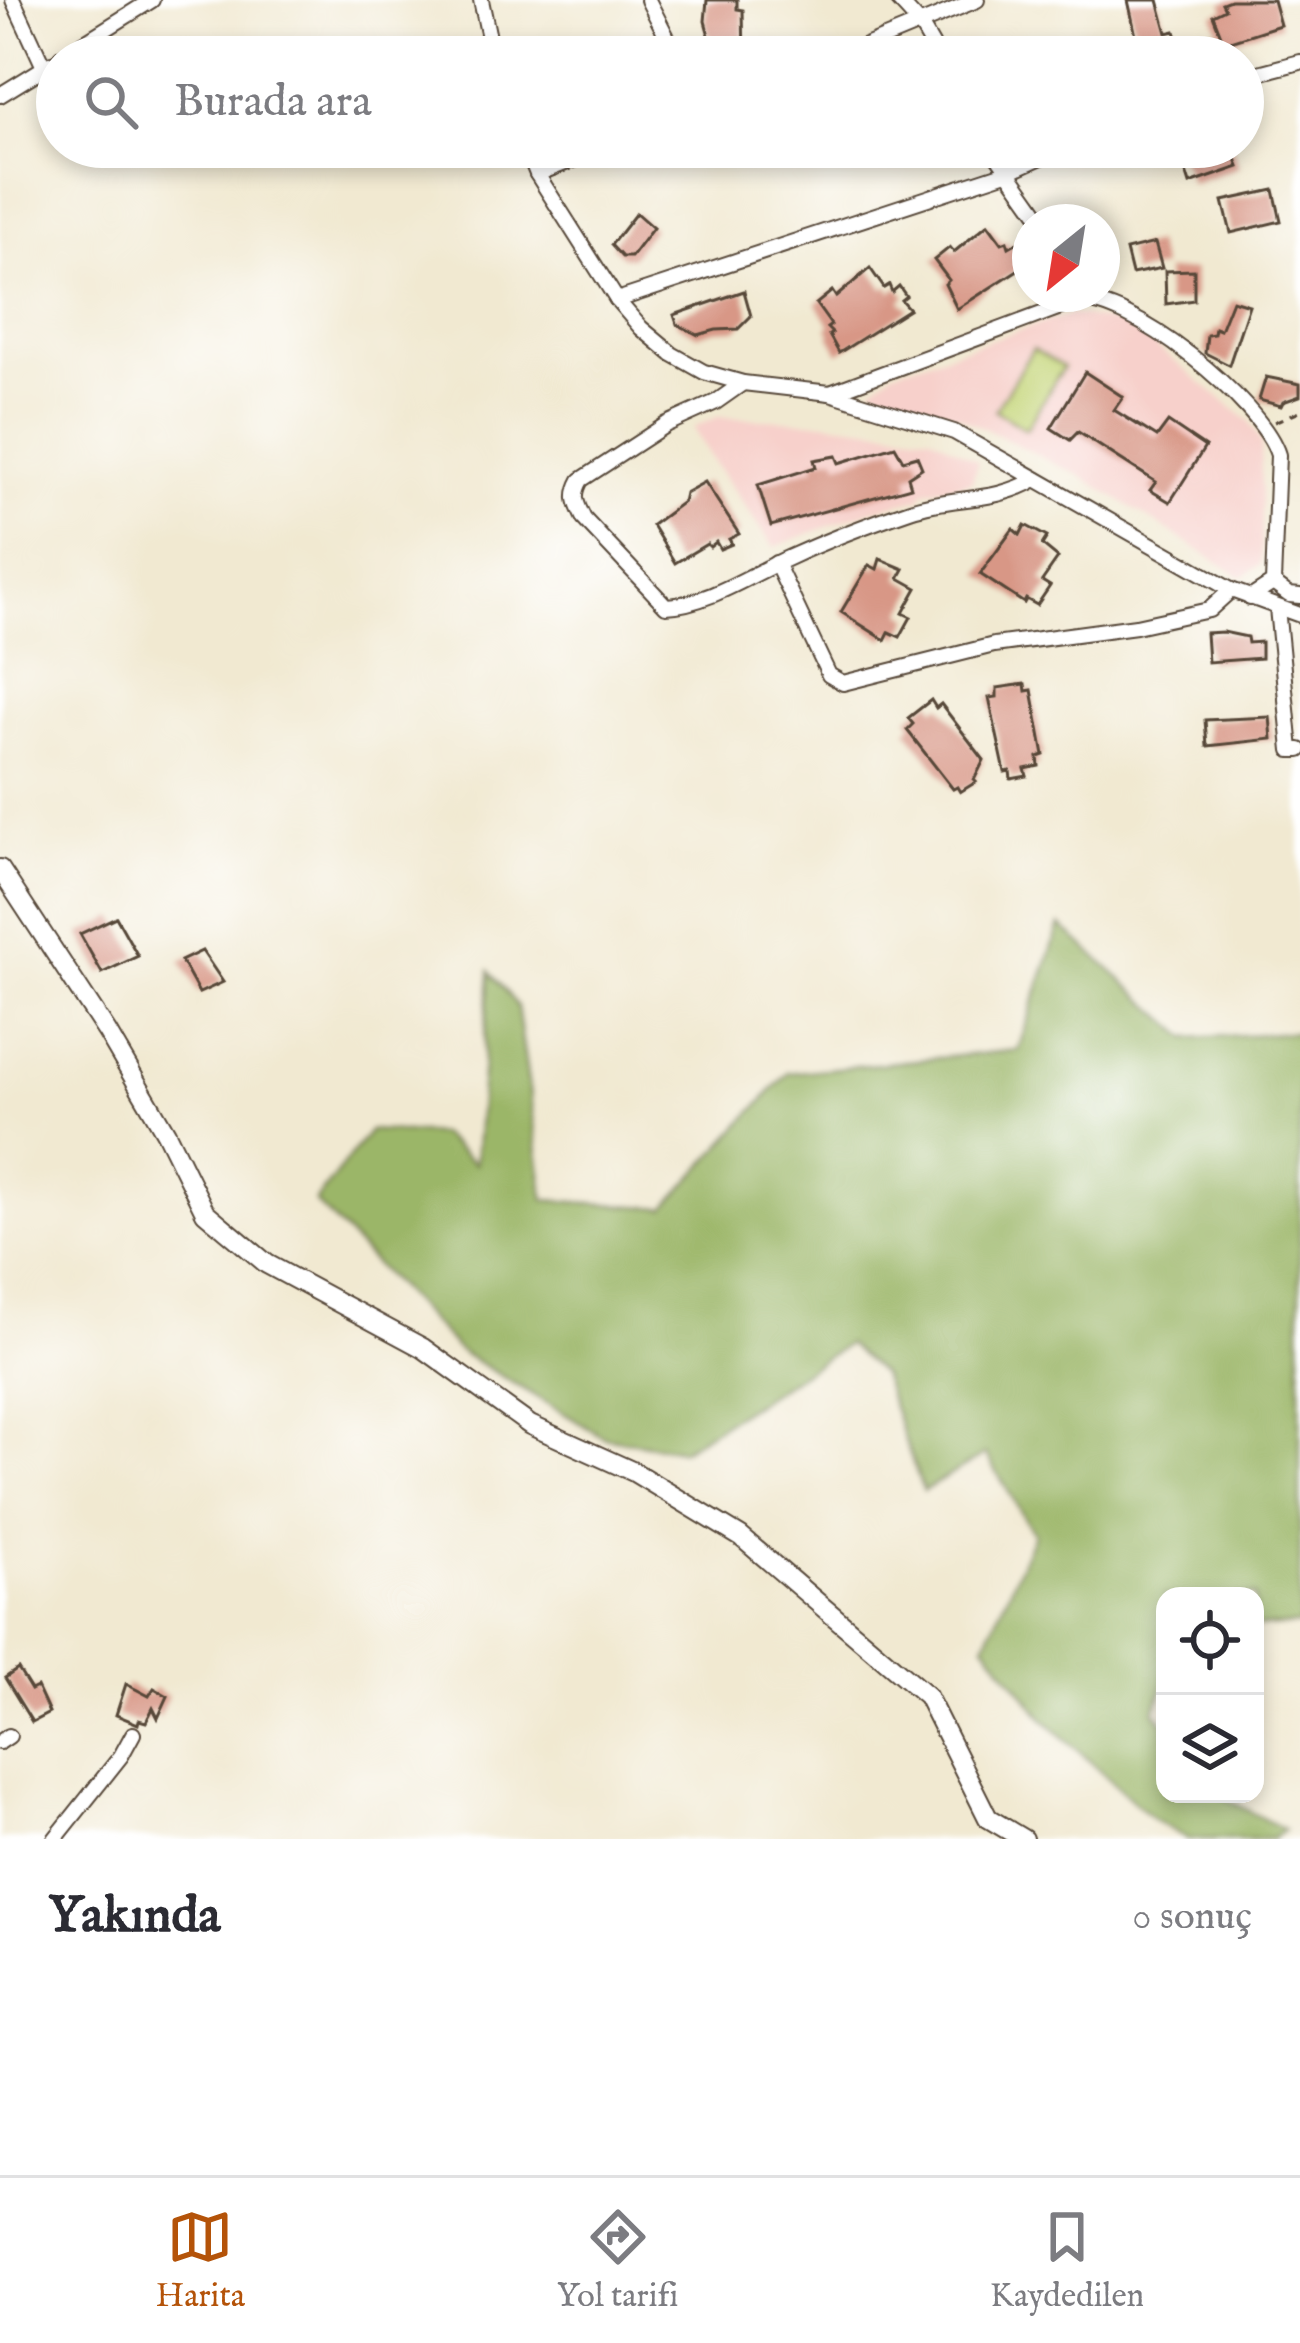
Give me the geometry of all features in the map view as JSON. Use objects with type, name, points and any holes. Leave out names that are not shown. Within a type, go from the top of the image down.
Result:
[{"type":"street","points":[[13,0],[37,36]]},
{"type":"street","points":[[94,36],[152,0]]},
{"type":"street","points":[[489,36],[482,4],[500,0]]},
{"type":"street","points":[[648,0],[666,36]]},
{"type":"street","points":[[898,0],[927,36]]},
{"type":"street","points":[[891,36],[977,0]]},
{"type":"street","points":[[1264,71],[1300,62]]},
{"type":"street","points":[[0,95],[36,72]]},
{"type":"street","points":[[535,168],[617,300],[672,354],[704,371],[743,383],[830,393],[954,432],[1231,590],[1300,615]]},
{"type":"street","points":[[537,174],[552,168]]},
{"type":"street","points":[[617,300],[1015,168]]},
{"type":"street","points":[[1010,170],[1032,204]]},
{"type":"street","points":[[1120,309],[1149,324],[1266,426],[1278,454],[1273,583]]},
{"type":"street","points":[[830,393],[1048,312]]},
{"type":"street","points":[[743,383],[716,402],[667,424],[581,480],[575,491],[584,519],[666,605],[683,605],[916,508],[1012,493],[1036,479]]},
{"type":"street","points":[[776,563],[829,675],[844,683],[994,645],[1136,626],[1209,610],[1231,590]]},
{"type":"street","points":[[1273,583],[1289,595],[1300,596]]},
{"type":"street","points":[[1250,598],[1273,583]]},
{"type":"street","points":[[1277,608],[1291,750],[1300,750]]},
{"type":"street","points":[[0,869],[107,1032],[205,1212],[267,1264],[423,1348],[530,1425],[634,1472],[741,1537],[927,1696],[988,1818],[1023,1839]]},
{"type":"street","points":[[55,1839],[121,1756],[133,1733]]},
{"type":"path","points":[[1266,426],[1300,411]]},
{"type":"shaded area","points":[[1071,314],[1130,326],[1249,421],[1261,443],[1261,564],[1242,577],[1081,476],[959,416],[872,388],[893,371]]},
{"type":"shaded area","points":[[717,417],[826,422],[931,435],[978,461],[972,481],[922,492],[923,497],[871,510],[774,547],[693,428]]},
{"type":"green space","points":[[1033,349],[1063,367],[1026,429],[995,410]]},
{"type":"green space","points":[[1060,925],[1188,1038],[1300,1032],[1300,1625],[1264,1627],[1264,1587],[1156,1587],[1156,1803],[1234,1803],[1284,1830],[1272,1839],[1188,1839],[1154,1820],[1044,1719],[985,1644],[1034,1534],[986,1454],[923,1491],[881,1374],[847,1344],[681,1450],[604,1437],[459,1351],[315,1202],[370,1130],[439,1134],[475,1164],[490,972],[517,1006],[545,1200],[665,1208],[788,1073],[1018,1050]]},
{"type":"building","points":[[707,0],[737,0],[737,9],[743,10],[744,36],[709,36]]},
{"type":"building","points":[[1128,0],[1158,0],[1167,33],[1175,31],[1177,36],[1136,36]]},
{"type":"building","points":[[1273,0],[1280,25],[1246,36],[1221,36],[1213,15],[1225,9],[1222,3]]},
{"type":"building","points":[[1185,168],[1236,168],[1190,184]]},
{"type":"building","points":[[1274,190],[1281,221],[1231,233],[1223,201]]},
{"type":"building","points":[[636,213],[653,228],[631,257],[622,257],[611,245]]},
{"type":"building","points":[[988,224],[1002,243],[1012,245],[1012,274],[957,309],[945,284],[949,280],[934,260],[950,247],[954,252]]},
{"type":"building","points":[[1155,243],[1162,268],[1132,274],[1126,250]]},
{"type":"building","points":[[870,268],[884,288],[889,285],[892,292],[899,286],[906,296],[901,300],[909,309],[839,353],[827,328],[831,325],[816,304],[832,291],[836,297]]},
{"type":"building","points":[[1194,270],[1194,300],[1166,304],[1165,271]]},
{"type":"building","points":[[744,291],[751,316],[738,329],[698,335],[677,324],[674,315]]},
{"type":"building","points":[[1232,300],[1249,305],[1229,365],[1205,353],[1207,335],[1214,334],[1215,328],[1220,330]]},
{"type":"building","points":[[1085,372],[1123,397],[1114,410],[1157,437],[1168,422],[1205,447],[1170,502],[1150,490],[1156,482],[1078,432],[1070,440],[1051,428]]},
{"type":"building","points":[[1266,377],[1300,384],[1300,396],[1281,406],[1259,400]]},
{"type":"building","points":[[895,446],[903,460],[917,456],[922,468],[908,477],[911,487],[771,526],[758,485],[816,467],[814,460],[836,456],[839,463]]},
{"type":"building","points":[[705,482],[739,534],[729,539],[732,544],[720,549],[716,542],[707,544],[675,563],[652,525],[683,502],[685,493]]},
{"type":"building","points":[[1025,525],[1047,537],[1042,545],[1058,558],[1042,581],[1050,586],[1037,605],[1026,599],[1024,603],[980,574],[1013,529],[1020,535]]},
{"type":"building","points":[[880,559],[904,569],[899,578],[917,588],[903,613],[911,617],[900,637],[889,632],[885,640],[841,612],[869,565],[877,569]]},
{"type":"building","points":[[1206,633],[1247,637],[1248,643],[1261,642],[1261,658],[1208,662]]},
{"type":"building","points":[[1025,684],[1026,691],[1032,690],[1044,755],[1038,757],[1039,766],[1025,769],[1027,776],[1011,779],[1010,771],[1005,772],[989,698],[997,697],[997,688]]},
{"type":"building","points":[[931,700],[936,708],[941,704],[984,760],[976,782],[960,792],[907,730],[913,724],[908,718]]},
{"type":"building","points":[[1270,717],[1272,739],[1207,746],[1205,720]]},
{"type":"building","points":[[116,917],[138,956],[102,973],[80,934]]},
{"type":"building","points":[[202,951],[223,982],[199,993],[181,961]]},
{"type":"building","points":[[18,1669],[31,1690],[37,1687],[49,1713],[32,1722],[5,1678]]},
{"type":"building","points":[[126,1684],[149,1696],[154,1688],[168,1696],[158,1718],[153,1708],[146,1722],[139,1720],[138,1724],[116,1715]]}]
